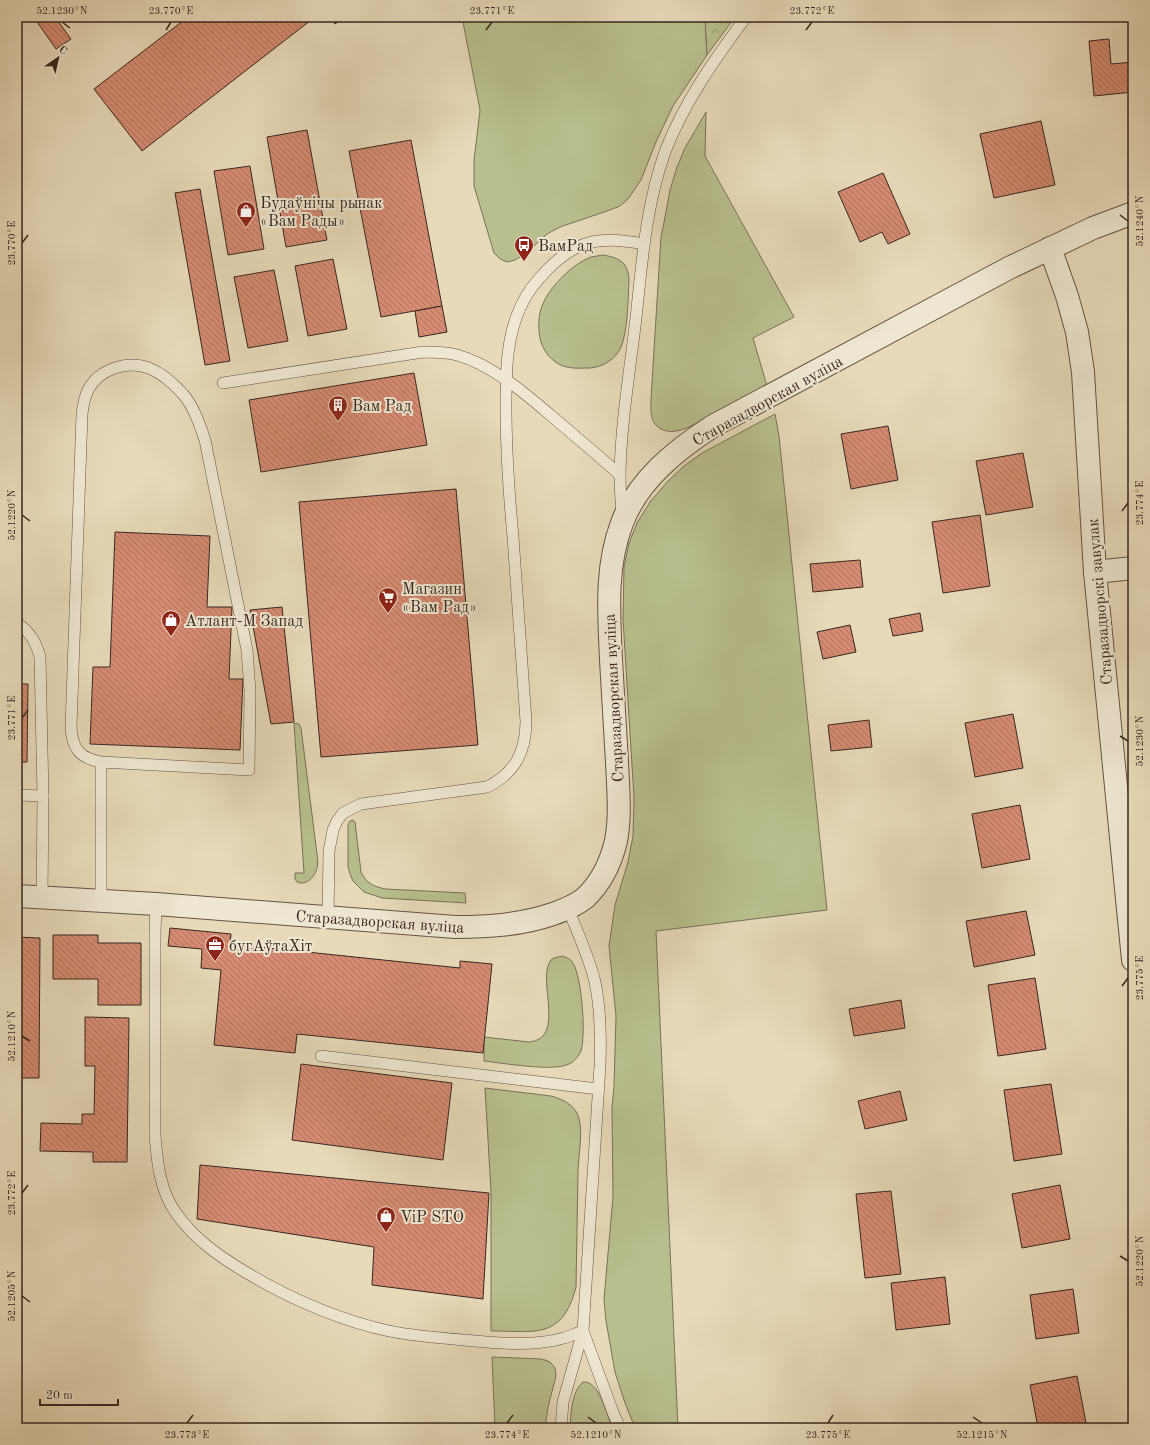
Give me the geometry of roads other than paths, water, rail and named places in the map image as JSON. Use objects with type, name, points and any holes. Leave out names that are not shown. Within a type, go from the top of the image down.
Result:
[{"type":"street","name":"Старазадворская вуліца","points":[[17,896],[101,900],[476,927],[513,924],[568,909],[584,899],[598,883],[609,863],[616,840],[619,802],[609,612],[610,574],[612,557],[622,521],[642,488],[664,462],[713,426],[1009,268],[1050,248],[1133,212]]},
{"type":"street","name":"Старазадворскі завулак","points":[[1050,248],[1067,296],[1077,332],[1083,372],[1095,572],[1133,960]]},
{"type":"street","points":[[1095,572],[1133,568]]},
{"type":"lane","points":[[622,521],[620,475],[626,401],[644,244],[650,205],[665,152],[676,127],[701,79],[746,17]]},
{"type":"lane","points":[[328,917],[330,840],[337,821],[343,813],[361,804],[487,786],[497,782],[507,775],[517,761],[524,745],[526,721],[509,495],[506,421],[506,380],[511,336],[520,306],[528,293],[551,266],[563,256],[577,247],[592,241],[607,239],[644,244]]},
{"type":"lane","points":[[223,383],[424,352],[440,352],[457,355],[473,361],[506,380],[530,398],[620,475]]},
{"type":"lane","points":[[138,365],[150,368],[184,395],[192,408],[205,440],[247,650],[250,691],[249,770],[101,762],[81,755],[73,742],[71,727],[82,414],[84,400],[88,390],[98,378],[113,368],[138,365]]},
{"type":"lane","points":[[17,623],[32,635],[40,657],[43,796],[42,897]]},
{"type":"lane","points":[[101,762],[101,900]]},
{"type":"lane","points":[[17,795],[43,796]]},
{"type":"lane","points":[[156,904],[155,1135],[163,1188],[175,1212],[191,1233],[237,1267],[291,1296],[326,1312],[390,1331],[425,1337],[491,1343],[543,1342],[563,1338],[583,1331]]},
{"type":"lane","points":[[561,1428],[563,1402],[583,1331],[600,1042],[598,1002],[590,965],[568,909]]},
{"type":"lane","points":[[321,1056],[598,1089]]},
{"type":"lane","points":[[583,1331],[620,1428]]},
{"type":"place","name":"Будаўнічы рынак «Вам Рады»","points":[[246,228]]},
{"type":"place","name":"ВамРад","points":[[524,262]]},
{"type":"place","name":"Вам Рад","points":[[338,422]]},
{"type":"place","name":"Магазин «Вам Рад»","points":[[388,614]]},
{"type":"place","name":"Атлант-М Запад","points":[[171,637]]},
{"type":"place","name":"бугАўтаХіт","points":[[215,962]]},
{"type":"place","name":"ViP STO","points":[[386,1233]]}]
